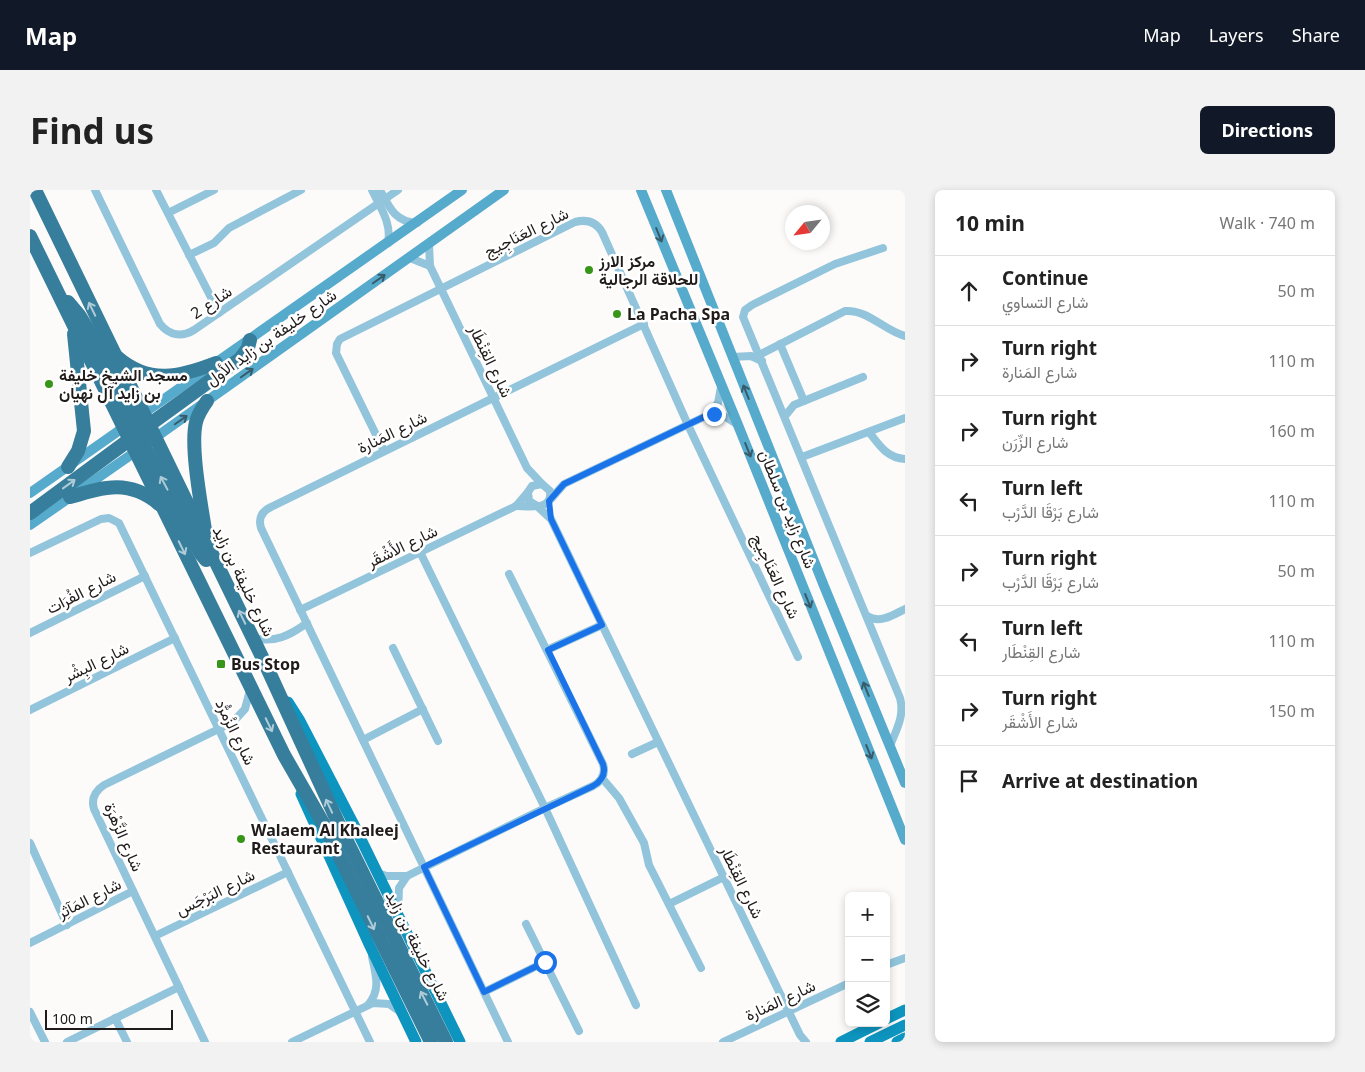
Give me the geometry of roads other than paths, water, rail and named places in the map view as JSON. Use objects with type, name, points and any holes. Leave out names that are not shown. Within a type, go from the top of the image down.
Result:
[{"type":"highway","name":"شارع خليفة بن زايد","points":[[39,193],[113,353],[160,504],[284,755],[323,823],[431,1042]]},
{"type":"highway","name":"شارع خليفة بن زايد","points":[[30,236],[74,324],[218,566],[264,661],[342,832],[446,1042]]},
{"type":"highway","points":[[59,296],[75,310],[84,322],[201,554],[207,561],[218,566]]},
{"type":"highway","points":[[68,467],[78,451],[84,430],[74,324]]},
{"type":"highway","points":[[30,513],[240,359],[248,348],[250,340]]},
{"type":"highway","points":[[113,353],[138,371],[155,375],[184,374],[216,363]]},
{"type":"highway","points":[[207,401],[197,421],[194,436],[208,548]]},
{"type":"highway","points":[[70,497],[103,488],[118,487],[142,492],[160,504]]},
{"type":"main road","name":"شارع خليفة بن زايد الأول","points":[[30,525],[70,497],[216,363],[462,190]]},
{"type":"main road","points":[[485,204],[486,196],[490,190]]},
{"type":"main road","name":"شارع خليفة بن زايد الأول","points":[[30,493],[68,467],[207,401],[504,190]]},
{"type":"main road","name":"شارع زايد بن سلطان","points":[[641,190],[905,840]]},
{"type":"main road","name":"شارع زايد بن سلطان","points":[[666,191],[905,783]]},
{"type":"main road","points":[[264,661],[300,721],[460,1042]]},
{"type":"main road","points":[[284,755],[316,829],[416,1042]]},
{"type":"main road","points":[[890,1018],[905,1010]]},
{"type":"main road","points":[[870,1042],[905,1025]]},
{"type":"main road","points":[[841,1042],[871,1027]]},
{"type":"main road","points":[[897,1042],[905,1038]]},
{"type":"street","name":"شارع 2","points":[[95,190],[163,328],[172,334],[186,334],[219,313],[398,190]]},
{"type":"street","points":[[156,190],[219,313]]},
{"type":"street","points":[[168,214],[214,190]]},
{"type":"street","points":[[188,255],[214,243],[229,228],[301,190]]},
{"type":"street","points":[[372,190],[398,217],[417,223]]},
{"type":"street","points":[[380,190],[390,233],[388,242]]},
{"type":"street","name":"شارع العَنَاجِيج","points":[[384,451],[336,353],[337,344],[347,335],[575,222],[588,221],[596,225],[602,232],[688,425],[798,658]]},
{"type":"street","name":"شارع القِنْطَار","points":[[429,244],[430,266],[527,468],[543,484]]},
{"type":"street","points":[[883,248],[835,264],[747,308],[744,320],[902,703],[901,719],[890,746]]},
{"type":"street","points":[[410,258],[430,266]]},
{"type":"street","points":[[732,357],[751,356],[761,358],[780,344],[837,314],[850,311],[905,336]]},
{"type":"street","name":"شارع المَنارة","points":[[508,1042],[261,528],[261,517],[271,507],[644,324]]},
{"type":"street","points":[[780,344],[804,401]]},
{"type":"street","points":[[779,402],[786,405],[794,405],[863,376]]},
{"type":"street","points":[[564,484],[535,484],[529,491],[530,501],[537,506],[543,506],[564,484],[708,415],[718,403],[721,385]]},
{"type":"street","points":[[785,416],[794,405]]},
{"type":"street","points":[[708,415],[724,416],[738,426]]},
{"type":"street","points":[[802,457],[905,418]]},
{"type":"street","points":[[870,432],[886,452],[905,459]]},
{"type":"street","name":"شارع القِنْطَار","points":[[527,468],[529,491]]},
{"type":"street","points":[[543,484],[550,491],[549,500]]},
{"type":"street","name":"شارع الأَشْقَر","points":[[300,610],[516,506],[529,491]]},
{"type":"street","name":"شارع القِنْطَار","points":[[549,500],[551,519],[800,1038],[806,1042]]},
{"type":"street","name":"شارع الأَشْقَر","points":[[516,506],[537,506]]},
{"type":"street","name":"شارع القِنْطَار","points":[[537,506],[551,519]]},
{"type":"street","name":"شارع الزُمرُّد","points":[[30,553],[101,519],[109,518],[120,523],[370,1042]]},
{"type":"street","points":[[420,552],[545,808],[636,1005]]},
{"type":"street","points":[[376,872],[387,876],[407,876],[593,786],[602,778],[603,764],[509,574]]},
{"type":"street","name":"شارع الفُرَات","points":[[30,633],[145,576]]},
{"type":"street","points":[[867,616],[873,620],[880,620],[905,609]]},
{"type":"street","points":[[874,632],[880,620]]},
{"type":"street","points":[[253,638],[279,639],[291,634],[307,623]]},
{"type":"street","points":[[548,650],[602,625]]},
{"type":"street","name":"شارع البِشْر","points":[[30,710],[175,638]]},
{"type":"street","points":[[393,648],[438,741]]},
{"type":"street","name":"شارع الزَّهْرَة","points":[[205,1042],[93,806],[93,799],[96,792],[104,785],[233,722],[242,714],[247,705],[251,688]]},
{"type":"street","points":[[363,740],[423,709]]},
{"type":"street","points":[[632,754],[658,742]]},
{"type":"street","points":[[602,778],[619,798],[644,843],[647,859],[701,968]]},
{"type":"street","points":[[30,843],[67,925]]},
{"type":"street","name":"شارع البَرْجَس","points":[[155,936],[288,872]]},
{"type":"street","points":[[398,915],[399,888],[407,876]]},
{"type":"street","points":[[669,904],[724,877]]},
{"type":"street","name":"شارع المَآثِر","points":[[30,943],[134,891]]},
{"type":"street","points":[[526,924],[579,1031]]},
{"type":"street","points":[[368,1005],[374,996],[377,986],[369,944]]},
{"type":"street","points":[[890,964],[905,958]]},
{"type":"street","points":[[484,992],[545,962]]},
{"type":"street","name":"شارع المَنارة","points":[[723,1042],[845,985]]},
{"type":"street","points":[[67,1042],[179,987]]},
{"type":"street","points":[[292,1042],[368,1005],[384,1003],[394,1007],[402,1014]]},
{"type":"street","points":[[30,1012],[45,1042]]},
{"type":"street","points":[[115,1018],[127,1042]]},
{"type":"place","name":"مركز الارز للحلاقة الرجالية","points":[[589,270]]},
{"type":"place","name":"La Pacha Spa","points":[[617,314]]},
{"type":"place","name":"مسجد الشيخ خليفة بن زايد آل نهيان","points":[[49,384]]},
{"type":"place","name":"Bus Stop","points":[[221,664]]},
{"type":"place","name":"Walaem Al Khaleej Restaurant","points":[[241,839]]}]
